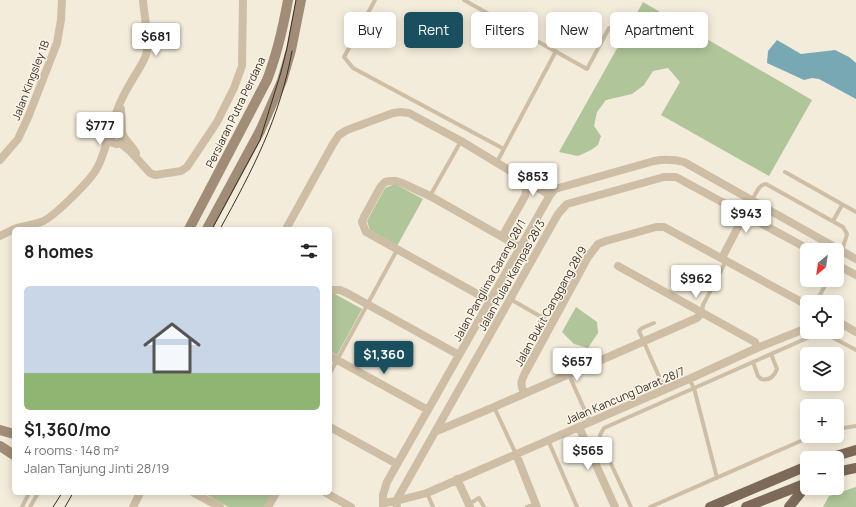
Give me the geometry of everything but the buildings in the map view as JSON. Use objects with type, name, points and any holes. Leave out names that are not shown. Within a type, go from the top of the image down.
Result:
[{"type":"main road","name":"Persiaran Putra Perdana","points":[[190,227],[267,80],[283,30],[288,0]]},
{"type":"main road","points":[[208,227],[260,131],[282,81],[291,50],[301,0]]},
{"type":"main road","points":[[0,429],[12,431]]},
{"type":"main road","points":[[0,429],[12,433]]},
{"type":"main road","points":[[0,442],[12,449]]},
{"type":"main road","points":[[0,446],[12,454]]},
{"type":"main road","points":[[844,454],[856,450]]},
{"type":"main road","points":[[844,471],[856,468]]},
{"type":"main road","points":[[711,507],[727,503],[800,469]]},
{"type":"main road","points":[[746,507],[800,486]]},
{"type":"main road","points":[[789,507],[800,493]]},
{"type":"street","name":"Jalan Kingsley 1B","points":[[0,160],[18,139],[57,43],[62,20],[62,0]]},
{"type":"street","points":[[143,0],[147,43],[146,55],[120,104],[112,126],[117,138],[134,148],[142,164],[155,175],[181,171],[187,167],[212,128],[234,88],[242,66],[243,0]]},
{"type":"street","points":[[287,227],[339,135],[347,130],[398,112],[404,112],[461,141],[550,195],[555,190],[560,188],[669,158],[684,162],[828,243]]},
{"type":"street","points":[[22,227],[48,219],[70,199],[94,172],[100,162],[103,149],[117,138]]},
{"type":"street","name":"Jalan Pulau Kempas 28/3","points":[[396,504],[558,214],[566,204],[670,176],[682,180],[800,244]]},
{"type":"street","points":[[490,301],[366,232],[362,222],[381,186],[385,182],[396,181],[430,196],[520,248]]},
{"type":"street","points":[[502,237],[525,196],[525,181]]},
{"type":"street","name":"Jalan Panglima Garang 28/1","points":[[383,505],[385,488],[397,464],[550,195]]},
{"type":"street","points":[[724,259],[752,200]]},
{"type":"street","name":"Jalan Bukit Canggang 28/9","points":[[524,393],[521,386],[522,380],[552,323],[593,250],[598,244],[606,241],[650,229],[664,227],[800,301]]},
{"type":"street","points":[[0,236],[12,230]]},
{"type":"street","points":[[844,252],[856,259]]},
{"type":"street","points":[[618,266],[755,342],[757,348]]},
{"type":"street","points":[[844,269],[856,275]]},
{"type":"street","points":[[332,290],[340,290],[459,355]]},
{"type":"street","points":[[437,431],[494,408],[524,393],[569,375],[697,318],[701,313]]},
{"type":"street","points":[[844,326],[856,332]]},
{"type":"street","name":"Jalan Kancung Darat 28/7","points":[[383,505],[396,504],[427,492],[665,390],[757,348],[800,331]]},
{"type":"street","points":[[333,358],[428,410]]},
{"type":"street","points":[[579,427],[615,507]]},
{"type":"street","points":[[332,428],[397,464]]},
{"type":"street","points":[[516,454],[536,505]]},
{"type":"street","points":[[457,479],[470,505]]},
{"type":"street","points":[[133,507],[139,495]]},
{"type":"street","points":[[198,495],[220,507]]},
{"type":"street","points":[[268,507],[275,495]]},
{"type":"street","points":[[330,495],[351,507]]},
{"type":"lane","points":[[375,0],[344,57],[353,68],[504,149]]},
{"type":"lane","points":[[464,0],[556,50],[587,69],[610,28]]},
{"type":"lane","points":[[497,162],[556,50]]},
{"type":"lane","points":[[430,196],[461,141]]},
{"type":"lane","points":[[785,172],[856,212]]},
{"type":"lane","points":[[752,200],[762,184],[766,184],[843,227],[847,234],[844,244]]},
{"type":"lane","points":[[833,221],[842,205]]},
{"type":"lane","points":[[333,358],[367,304],[397,250]]},
{"type":"lane","points":[[701,313],[703,305],[724,259]]},
{"type":"lane","points":[[510,299],[552,323]]},
{"type":"lane","points":[[654,323],[640,329],[639,331],[665,390]]},
{"type":"lane","points":[[631,507],[600,440],[600,435],[604,428],[814,335],[822,334],[834,338],[856,350]]},
{"type":"lane","points":[[753,362],[758,376],[761,379],[773,377],[777,369],[771,354]]},
{"type":"lane","points":[[569,375],[590,422]]},
{"type":"lane","points":[[689,379],[694,388],[717,478]]},
{"type":"lane","points":[[494,408],[516,454]]},
{"type":"lane","points":[[844,428],[856,426]]},
{"type":"lane","points":[[548,440],[577,507]]},
{"type":"lane","points":[[650,507],[800,441]]},
{"type":"lane","points":[[427,492],[433,507]]},
{"type":"lane","points":[[22,507],[28,495]]},
{"type":"lane","points":[[30,507],[37,495]]},
{"type":"lane","points":[[470,505],[480,498],[484,507]]},
{"type":"lane","points":[[527,507],[536,505]]},
{"type":"green space","points":[[643,2],[660,12],[637,12]]},
{"type":"green space","points":[[708,40],[812,100],[769,176],[661,115],[680,82],[668,68],[653,71],[644,85],[632,94],[606,100],[597,112],[594,126],[601,136],[598,145],[578,156],[559,152],[617,48],[708,48]]},
{"type":"green space","points":[[395,184],[423,199],[397,246],[370,230],[367,221],[385,188]]},
{"type":"green space","points":[[332,293],[362,309],[337,355],[332,352]]},
{"type":"green space","points":[[576,307],[597,322],[598,333],[588,348],[574,344],[562,332]]},
{"type":"green space","points":[[856,487],[856,507],[823,507],[829,496],[844,495],[844,491]]},
{"type":"green space","points":[[207,495],[271,495],[264,507],[228,507]]},
{"type":"water","points":[[777,40],[801,54],[835,50],[849,57],[856,63],[856,99],[819,79],[812,78],[804,80],[767,63],[768,51]]},
{"type":"tram line","points":[[213,227],[260,140],[281,72],[296,0]]},
{"type":"tram line","points":[[221,227],[264,143],[280,99],[287,76],[292,51]]},
{"type":"tram line","points":[[53,507],[61,495]]},
{"type":"tram line","points":[[65,507],[72,495]]}]
